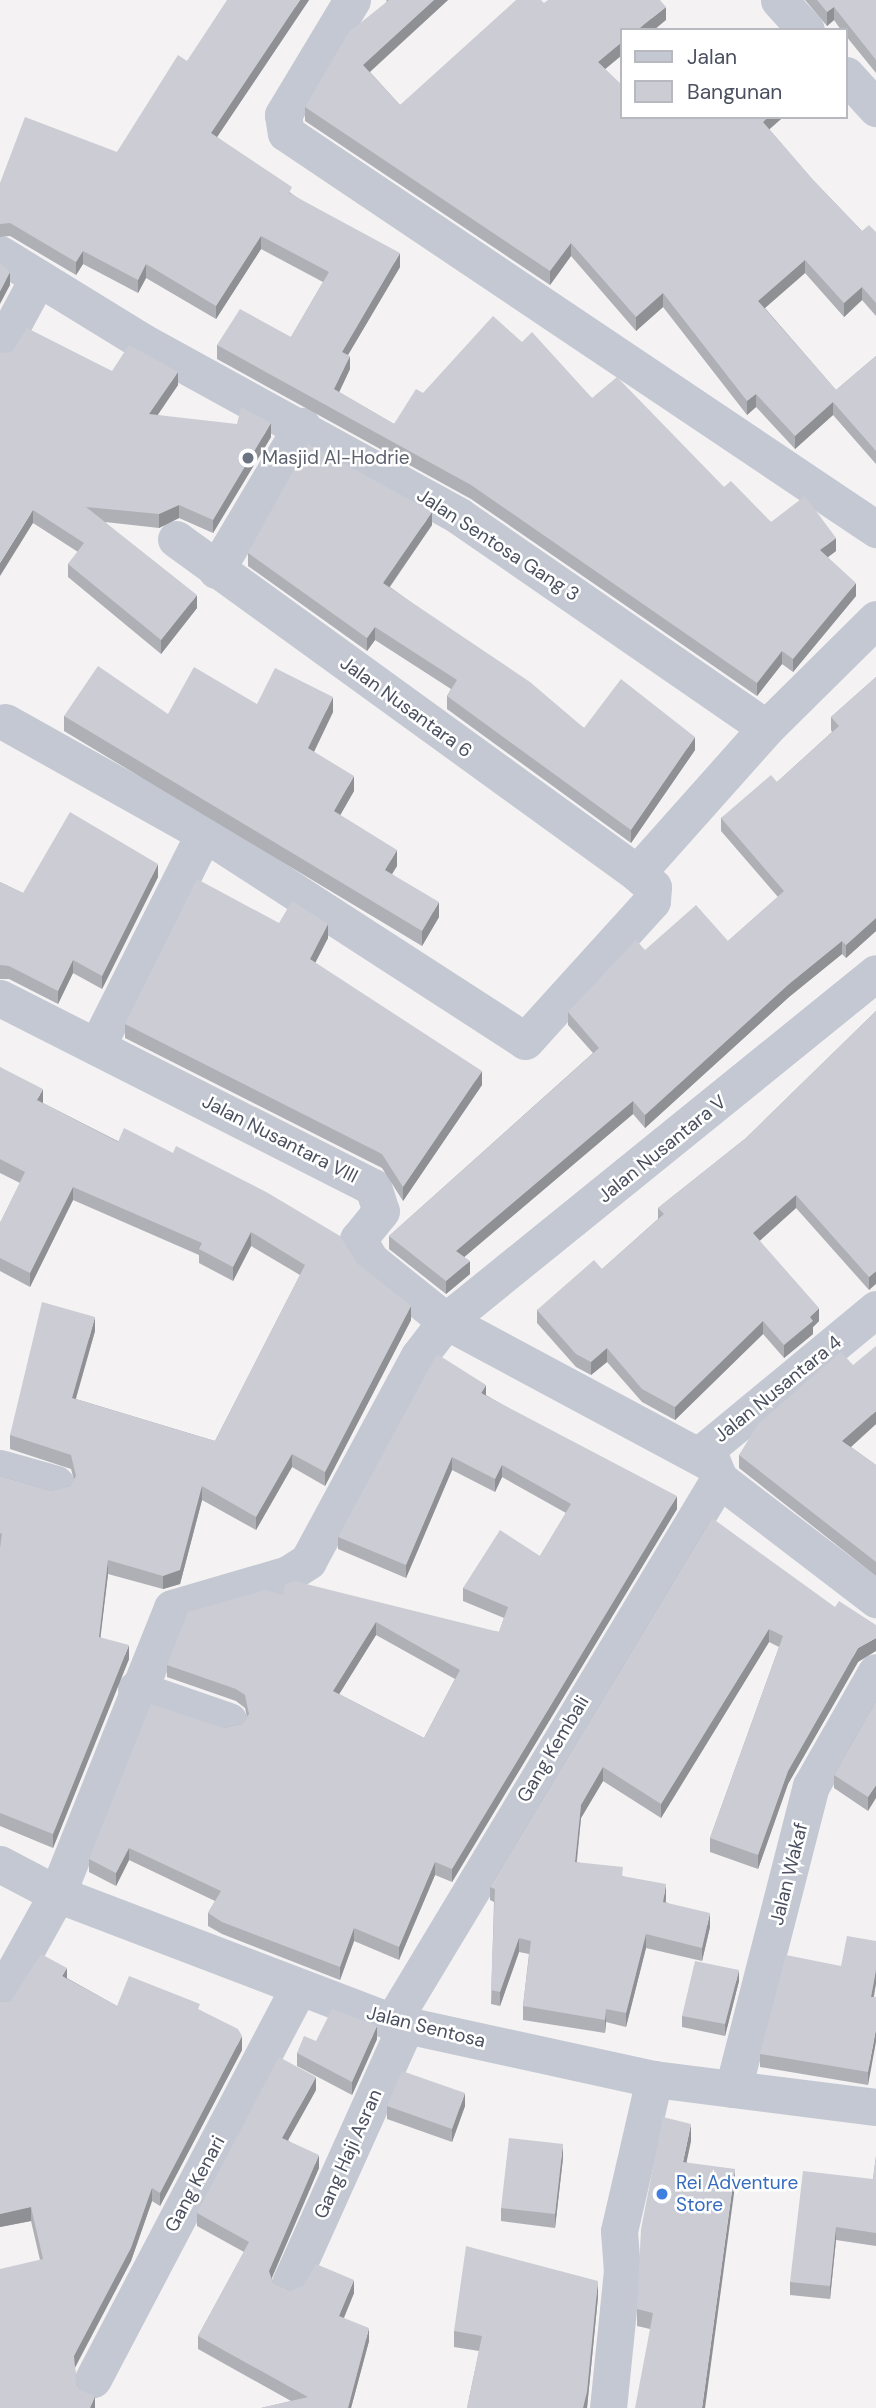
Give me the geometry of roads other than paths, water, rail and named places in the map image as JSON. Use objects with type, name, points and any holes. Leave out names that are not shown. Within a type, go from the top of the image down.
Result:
[{"type":"street","points":[[352,0],[283,115],[286,133],[876,529]]},
{"type":"street","points":[[779,0],[804,28]]},
{"type":"street","points":[[848,77],[876,108]]},
{"type":"street","name":"Jalan Sentosa Gang 3","points":[[0,254],[459,516],[766,728]]},
{"type":"street","points":[[0,348],[38,278]]},
{"type":"street","points":[[216,570],[302,426]]},
{"type":"street","name":"Jalan Nusantara 6","points":[[176,539],[637,873]]},
{"type":"street","points":[[5,722],[204,833],[525,1041],[652,901],[653,887],[637,873],[766,728],[876,619]]},
{"type":"street","points":[[0,998],[97,1046],[204,833]]},
{"type":"street","name":"Jalan Nusantara V","points":[[0,1997],[57,1894],[136,1689],[172,1608],[288,1574],[308,1561],[419,1356],[446,1321],[876,973]]},
{"type":"street","name":"Jalan Nusantara VIII","points":[[97,1046],[373,1187],[381,1211],[358,1239],[359,1250],[446,1321]]},
{"type":"street","name":"Jalan Nusantara 4","points":[[713,1470],[712,1440],[876,1309]]},
{"type":"street","points":[[446,1321],[713,1470],[876,1599]]},
{"type":"street","points":[[0,1468],[56,1484]]},
{"type":"street","name":"Gang Kembali","points":[[399,2023],[713,1470]]},
{"type":"street","name":"Jalan Wakaf","points":[[733,2089],[811,1786],[876,1671]]},
{"type":"street","points":[[136,1689],[229,1721]]},
{"type":"street","name":"Jalan Sentosa","points":[[0,1864],[57,1894],[298,1989],[399,2023],[654,2079],[876,2108]]},
{"type":"street","name":"Gang Kenari","points":[[93,2379],[298,1989]]},
{"type":"street","name":"Gang Haji Asran","points":[[290,2283],[399,2023]]},
{"type":"street","points":[[608,2408],[622,2271],[619,2231],[654,2079]]},
{"type":"place","name":"Masjid Al-Hodrie","points":[[248,458]]},
{"type":"place","name":"Rei Adventure Store","points":[[662,2194]]}]
